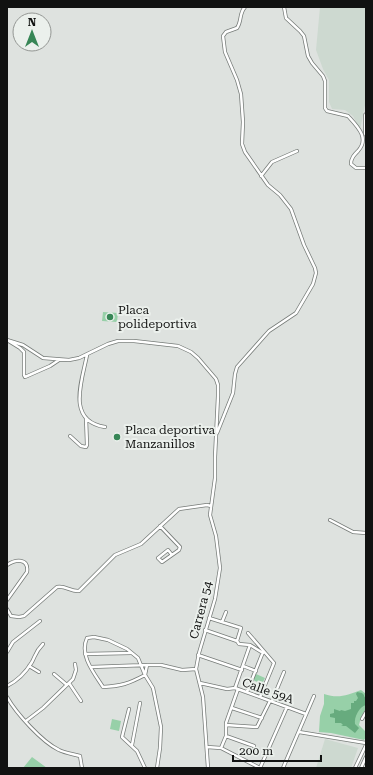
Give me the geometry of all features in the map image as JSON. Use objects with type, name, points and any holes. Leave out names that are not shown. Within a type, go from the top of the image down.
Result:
[{"type":"street","points":[[216,435],[233,394],[237,367],[269,331],[296,313],[315,278],[315,268],[304,245],[291,209],[280,195],[261,176],[245,152],[242,144],[243,122],[241,94],[237,80],[225,52],[223,36],[224,33],[237,28],[245,7]]},
{"type":"street","points":[[284,7],[286,18],[304,36],[308,56],[323,76],[325,81],[327,111],[348,116],[362,133],[364,142],[353,156],[351,164],[356,168],[366,168]]},
{"type":"street","points":[[366,115],[366,134]]},
{"type":"street","points":[[261,176],[272,162],[297,151]]},
{"type":"street","points":[[7,340],[23,345],[43,358],[74,360],[87,355]]},
{"type":"street","points":[[7,340],[24,352],[25,377],[60,360]]},
{"type":"street","name":"Carrera 54","points":[[87,355],[108,344],[118,341],[154,342],[178,346],[191,352],[198,358],[212,374],[218,385],[215,488],[210,515],[216,536],[220,568],[218,585],[198,655],[196,669],[203,696],[208,768]]},
{"type":"street","points":[[87,355],[79,396],[80,408],[86,418],[93,423],[105,427]]},
{"type":"street","points":[[70,436],[81,446],[87,445],[86,418]]},
{"type":"street","points":[[7,609],[11,616],[19,618],[24,616],[57,587],[63,586],[79,591],[115,555],[141,544],[179,509],[207,505],[211,506]]},
{"type":"street","points":[[330,520],[353,532],[365,532],[366,529]]},
{"type":"street","points":[[160,526],[179,545],[179,550],[172,555],[162,562],[158,558],[168,550],[172,555]]},
{"type":"street","points":[[7,565],[20,560],[28,567],[27,572],[7,600]]},
{"type":"street","points":[[222,622],[226,612]]},
{"type":"street","points":[[209,618],[242,629],[237,641]]},
{"type":"street","points":[[7,652],[13,642],[40,621]]},
{"type":"street","points":[[205,630],[237,641],[239,644],[250,645],[264,652]]},
{"type":"street","points":[[248,632],[274,663],[260,697]]},
{"type":"street","points":[[145,675],[132,682],[119,686],[103,687],[91,668],[85,654],[85,643],[87,638],[94,636],[108,640],[138,658],[140,665],[153,688],[161,727],[157,768]]},
{"type":"street","points":[[7,686],[22,674],[29,666],[37,650],[43,644]]},
{"type":"street","points":[[221,748],[226,736],[226,726],[232,708],[236,688],[250,645]]},
{"type":"street","points":[[247,692],[264,652]]},
{"type":"street","points":[[85,654],[131,653]]},
{"type":"street","points":[[198,655],[242,670]]},
{"type":"street","points":[[26,721],[43,708],[73,679],[76,670],[75,664]]},
{"type":"street","points":[[145,675],[147,665]]},
{"type":"street","points":[[91,668],[161,665],[182,670],[196,669]]},
{"type":"street","points":[[29,666],[39,672]]},
{"type":"street","points":[[243,666],[256,671]]},
{"type":"street","points":[[226,726],[257,727],[284,672]]},
{"type":"street","points":[[54,674],[68,684],[81,701]]},
{"type":"street","name":"Calle 59A","points":[[200,682],[227,689],[236,688],[306,714]]},
{"type":"street","points":[[283,768],[314,696]]},
{"type":"street","points":[[7,697],[11,704],[38,735],[59,750],[80,756],[82,768]]},
{"type":"street","points":[[132,745],[140,703]]},
{"type":"street","points":[[207,747],[221,748],[260,768],[287,707]]},
{"type":"street","points":[[232,708],[262,718]]},
{"type":"street","points":[[129,709],[122,737],[137,751],[145,768]]},
{"type":"street","points":[[362,719],[366,712]]},
{"type":"street","points":[[299,732],[366,744],[355,768]]},
{"type":"street","points":[[226,736],[254,746]]},
{"type":"street","points":[[361,768],[365,764],[366,757]]},
{"type":"street","points":[[358,761],[365,764]]},
{"type":"shaded area","points":[[320,7],[366,7],[366,100],[360,130],[353,116],[345,110],[332,109],[329,102],[329,80],[316,50]]},
{"type":"shaded area","name":"Placa polideportiva","points":[[103,312],[118,313],[117,322],[102,321]]},
{"type":"shaded area","points":[[256,674],[265,678],[262,684],[253,680]]},
{"type":"shaded area","points":[[361,690],[366,694],[366,708],[359,725],[366,732],[366,737],[364,740],[319,732],[320,716],[324,704],[324,694],[339,696]]},
{"type":"shaded area","points":[[357,692],[364,695],[366,705],[359,710],[356,715],[355,724],[359,728],[355,733],[346,726],[341,726],[343,725],[341,723],[335,723],[335,718],[330,717],[330,714],[334,713],[334,709],[345,711],[351,709],[351,703],[354,703],[354,701],[358,698],[356,694]]},
{"type":"shaded area","points":[[112,719],[121,721],[119,731],[110,729]]},
{"type":"shaded area","points":[[325,739],[358,748],[351,768],[316,768]]},
{"type":"shaded area","points":[[32,757],[47,768],[23,768]]},
{"type":"place","name":"Placa polideportiva","points":[[110,317]]},
{"type":"place","name":"Placa deportiva Manzanillos","points":[[117,437]]}]
